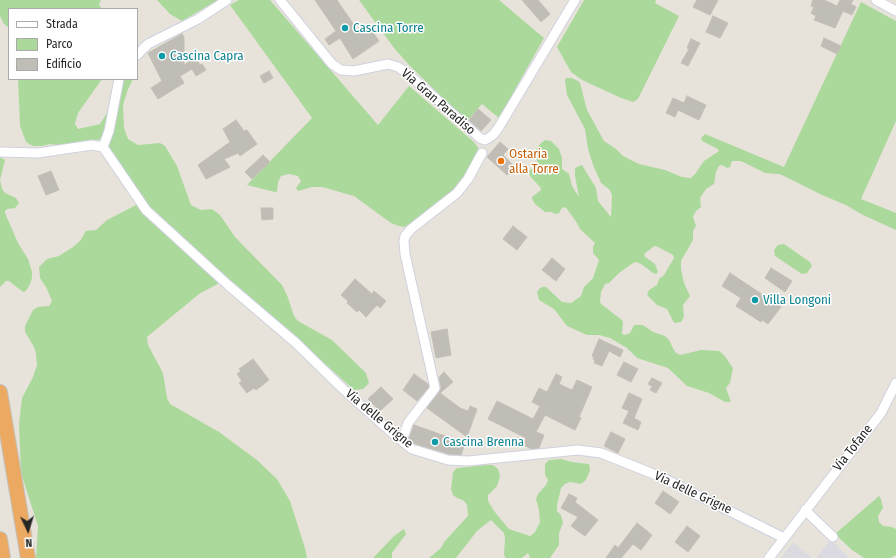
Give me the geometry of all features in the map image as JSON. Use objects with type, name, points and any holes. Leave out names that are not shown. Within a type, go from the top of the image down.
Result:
[{"type":"highway","points":[[0,392],[28,558]]},
{"type":"highway","points":[[0,539],[3,558]]},
{"type":"street","points":[[138,54],[148,44],[198,19],[227,0]]},
{"type":"street","name":"Via Gran Paradiso","points":[[280,0],[332,64],[341,70],[354,71],[388,64],[398,67],[407,73],[480,138],[485,140],[493,135],[499,126],[575,0]]},
{"type":"street","points":[[876,0],[896,11]]},
{"type":"street","points":[[0,152],[38,153],[92,145],[103,147],[109,131],[119,80]]},
{"type":"street","name":"Via delle Grigne","points":[[103,147],[146,210],[228,285],[296,342],[343,389],[412,449],[448,460],[468,461],[578,450],[601,453],[661,477],[784,538]]},
{"type":"street","points":[[402,441],[408,423],[435,388],[406,254],[404,241],[405,236],[411,229],[457,193],[468,179],[482,153]]},
{"type":"street","name":"Via Tofane","points":[[769,558],[881,413],[896,382]]},
{"type":"street","points":[[805,510],[833,537]]},
{"type":"shaded area","points":[[831,539],[849,558],[816,558]]},
{"type":"shaded area","points":[[793,542],[812,558],[781,558]]},
{"type":"green space","points":[[0,0],[101,0],[99,5],[101,8],[8,8],[8,27],[4,24],[0,16]]},
{"type":"green space","points":[[157,0],[218,0],[182,21],[170,14]]},
{"type":"green space","points":[[239,0],[270,0],[378,125],[409,86],[474,142],[480,153],[456,192],[412,224],[404,227],[391,223],[354,196],[322,187],[312,187],[298,191],[296,188],[301,181],[298,176],[289,174],[281,176],[278,182],[277,192],[247,185],[312,118],[230,5]]},
{"type":"green space","points":[[359,0],[499,0],[544,38],[499,118],[482,104],[467,121],[409,65],[394,48]]},
{"type":"green space","points":[[584,0],[656,0],[655,3],[679,16],[638,99],[633,102],[582,80],[571,72],[557,47]]},
{"type":"green space","points":[[861,2],[896,21],[896,121],[861,199],[896,213],[896,230],[784,176],[765,173],[741,161],[732,161],[730,167],[727,168],[722,165],[719,166],[716,172],[714,184],[706,189],[700,198],[701,207],[696,211],[693,217],[696,226],[693,231],[693,240],[681,261],[684,283],[690,296],[683,305],[684,317],[681,322],[675,323],[667,309],[657,305],[647,295],[649,290],[657,285],[659,279],[664,275],[674,258],[673,255],[658,247],[654,246],[645,253],[644,256],[655,264],[658,272],[656,274],[636,262],[619,273],[609,283],[605,284],[601,292],[601,304],[623,322],[622,334],[625,335],[630,333],[634,325],[643,325],[653,332],[665,336],[669,340],[675,352],[680,355],[701,350],[719,351],[724,355],[733,368],[730,383],[726,388],[731,402],[725,402],[709,393],[687,386],[668,368],[637,358],[627,348],[610,338],[599,335],[587,335],[567,326],[554,309],[539,300],[537,292],[540,288],[546,287],[562,302],[571,303],[581,296],[584,287],[593,278],[599,260],[593,253],[595,243],[580,229],[567,209],[564,207],[559,213],[556,214],[545,212],[535,204],[532,199],[532,197],[541,190],[530,176],[529,171],[538,164],[534,153],[541,143],[545,140],[551,141],[559,149],[562,158],[562,169],[569,174],[572,186],[579,197],[575,168],[582,165],[596,188],[598,201],[611,217],[612,196],[610,190],[601,183],[593,165],[588,149],[585,129],[567,95],[566,78],[572,78],[580,83],[587,110],[604,141],[623,156],[639,164],[665,170],[682,177],[691,178],[704,161],[719,151],[718,149],[702,141],[701,138],[705,134],[784,167]]},
{"type":"green space","points":[[18,80],[101,80],[78,113],[75,124],[78,129],[100,124],[107,113],[110,101],[122,87],[124,80],[132,80],[123,105],[124,128],[128,139],[138,145],[160,143],[165,146],[177,166],[191,205],[201,210],[212,209],[220,215],[235,237],[282,285],[294,316],[298,321],[332,340],[366,373],[369,383],[363,389],[354,390],[293,335],[223,281],[199,294],[147,337],[148,345],[163,373],[167,398],[170,404],[219,432],[257,460],[277,479],[290,501],[307,558],[36,558],[38,526],[21,473],[19,424],[22,398],[33,377],[37,365],[36,353],[25,332],[25,326],[33,310],[38,307],[49,306],[52,301],[40,278],[39,267],[47,259],[59,256],[73,247],[80,241],[86,231],[96,230],[107,220],[140,203],[102,139],[63,146],[50,144],[33,146],[26,142],[20,126]]},
{"type":"green space","points":[[0,157],[5,160],[0,180]]},
{"type":"green space","points":[[0,180],[2,189],[5,193],[16,198],[19,203],[15,208],[7,209],[5,213],[18,243],[28,259],[32,272],[30,284],[26,291],[23,292],[9,281],[6,281],[0,287]]},
{"type":"green space","points":[[784,244],[810,262],[812,266],[807,273],[802,274],[775,256],[774,250],[778,245]]},
{"type":"green space","points":[[561,459],[589,464],[590,470],[586,480],[581,484],[570,482],[561,488],[557,511],[561,515],[563,523],[559,533],[559,545],[550,558],[530,558],[528,553],[522,558],[506,558],[504,555],[504,533],[491,520],[477,531],[456,558],[429,558],[441,548],[444,542],[468,516],[467,505],[463,500],[453,495],[451,489],[453,472],[457,468],[493,465],[498,469],[500,475],[499,480],[497,486],[488,495],[488,501],[509,529],[530,536],[535,532],[540,522],[536,499],[548,480],[545,475],[545,464],[549,460]]},
{"type":"green space","points":[[879,496],[883,508],[878,516],[879,522],[883,526],[896,529],[896,555],[891,558],[864,558],[852,550],[835,534]]},
{"type":"green space","points":[[404,529],[406,534],[392,553],[392,558],[373,558],[394,536]]},
{"type":"building","name":"Cascina Torre","points":[[315,0],[337,0],[358,31],[368,25],[379,41],[353,59],[340,38],[329,45],[325,39],[336,31]]},
{"type":"building","points":[[522,0],[538,0],[550,14],[541,22]]},
{"type":"building","points":[[697,0],[718,0],[710,15],[693,7]]},
{"type":"building","points":[[813,0],[824,0],[837,6],[840,0],[853,0],[851,4],[856,7],[852,15],[843,11],[835,28],[814,20],[816,16],[811,13],[814,7],[811,6]]},
{"type":"building","points":[[713,16],[728,23],[720,38],[706,32]]},
{"type":"building","points":[[182,34],[184,37],[184,65],[196,58],[200,65],[202,64],[206,70],[196,76],[192,69],[180,76],[184,83],[158,99],[151,88],[162,81],[148,53]]},
{"type":"building","points":[[824,38],[841,46],[837,54],[821,46]]},
{"type":"building","points":[[691,39],[700,43],[688,66],[681,63],[689,49],[687,48]]},
{"type":"building","points":[[269,71],[273,78],[264,83],[260,76]]},
{"type":"building","points":[[687,96],[706,105],[699,120],[678,110],[675,117],[666,113],[673,98],[684,103]]},
{"type":"building","points":[[478,109],[491,120],[481,131],[469,120]]},
{"type":"building","points":[[236,120],[244,131],[247,130],[257,144],[240,156],[238,153],[224,159],[230,167],[206,179],[198,165],[230,142],[223,129]]},
{"type":"building","name":"Ostaria alla Torre","points":[[500,142],[508,149],[503,155],[514,166],[507,175],[487,157]]},
{"type":"building","points":[[263,155],[270,162],[252,179],[245,172]]},
{"type":"building","points":[[51,171],[59,190],[46,195],[38,176]]},
{"type":"building","points":[[261,208],[273,208],[273,219],[262,220]]},
{"type":"building","points":[[513,226],[527,237],[517,250],[503,239]]},
{"type":"building","points":[[552,258],[565,269],[556,281],[542,270]]},
{"type":"building","points":[[771,268],[792,281],[785,292],[765,278]]},
{"type":"building","name":"Villa Longoni","points":[[730,273],[781,307],[768,324],[762,320],[761,322],[736,306],[741,298],[722,286]]},
{"type":"building","points":[[355,279],[372,294],[374,291],[386,301],[380,308],[377,305],[366,317],[359,310],[357,312],[341,295]]},
{"type":"building","points":[[447,329],[451,355],[436,358],[431,332]]},
{"type":"building","points":[[599,339],[623,350],[620,357],[609,351],[602,366],[594,363],[595,360],[592,356]]},
{"type":"building","points":[[253,359],[269,380],[256,390],[254,388],[247,393],[239,383],[242,381],[237,374],[241,371],[239,369]]},
{"type":"building","points":[[624,362],[638,369],[631,382],[617,375]]},
{"type":"building","points":[[444,372],[453,382],[440,393],[460,408],[468,411],[470,406],[477,409],[467,437],[427,408],[440,391],[441,387],[439,377]]},
{"type":"building","points":[[414,374],[428,384],[429,387],[417,401],[403,390]]},
{"type":"building","points":[[556,374],[562,377],[559,384],[572,390],[577,380],[592,387],[575,430],[545,415],[536,432],[544,435],[539,448],[532,449],[523,445],[526,438],[488,419],[497,401],[533,419],[540,406],[532,402],[539,388],[547,392]]},
{"type":"building","points":[[652,378],[662,383],[656,393],[650,390],[652,386],[648,384]]},
{"type":"building","points":[[381,387],[393,399],[380,411],[368,399]]},
{"type":"building","points":[[629,393],[642,399],[634,418],[641,422],[638,430],[623,423],[629,411],[622,408]]},
{"type":"building","name":"Cascina Brenna","points":[[414,425],[465,443],[461,455],[449,454],[415,444],[409,439]]},
{"type":"building","points":[[611,432],[625,439],[618,453],[604,446]]},
{"type":"building","points":[[663,491],[679,502],[670,514],[655,503]]},
{"type":"building","points":[[569,494],[577,498],[575,502],[598,520],[585,536],[571,526],[578,517],[561,508]]},
{"type":"building","points":[[637,523],[652,535],[641,550],[633,544],[621,558],[606,558],[615,545],[618,548]]},
{"type":"building","points":[[687,526],[700,536],[688,552],[675,542]]},
{"type":"place","name":"Cascina Torre","points":[[345,28]]},
{"type":"place","name":"Cascina Capra","points":[[162,56]]},
{"type":"place","name":"Ostaria alla Torre","points":[[501,161]]},
{"type":"place","name":"Villa Longoni","points":[[755,300]]},
{"type":"place","name":"Cascina Brenna","points":[[435,442]]}]
